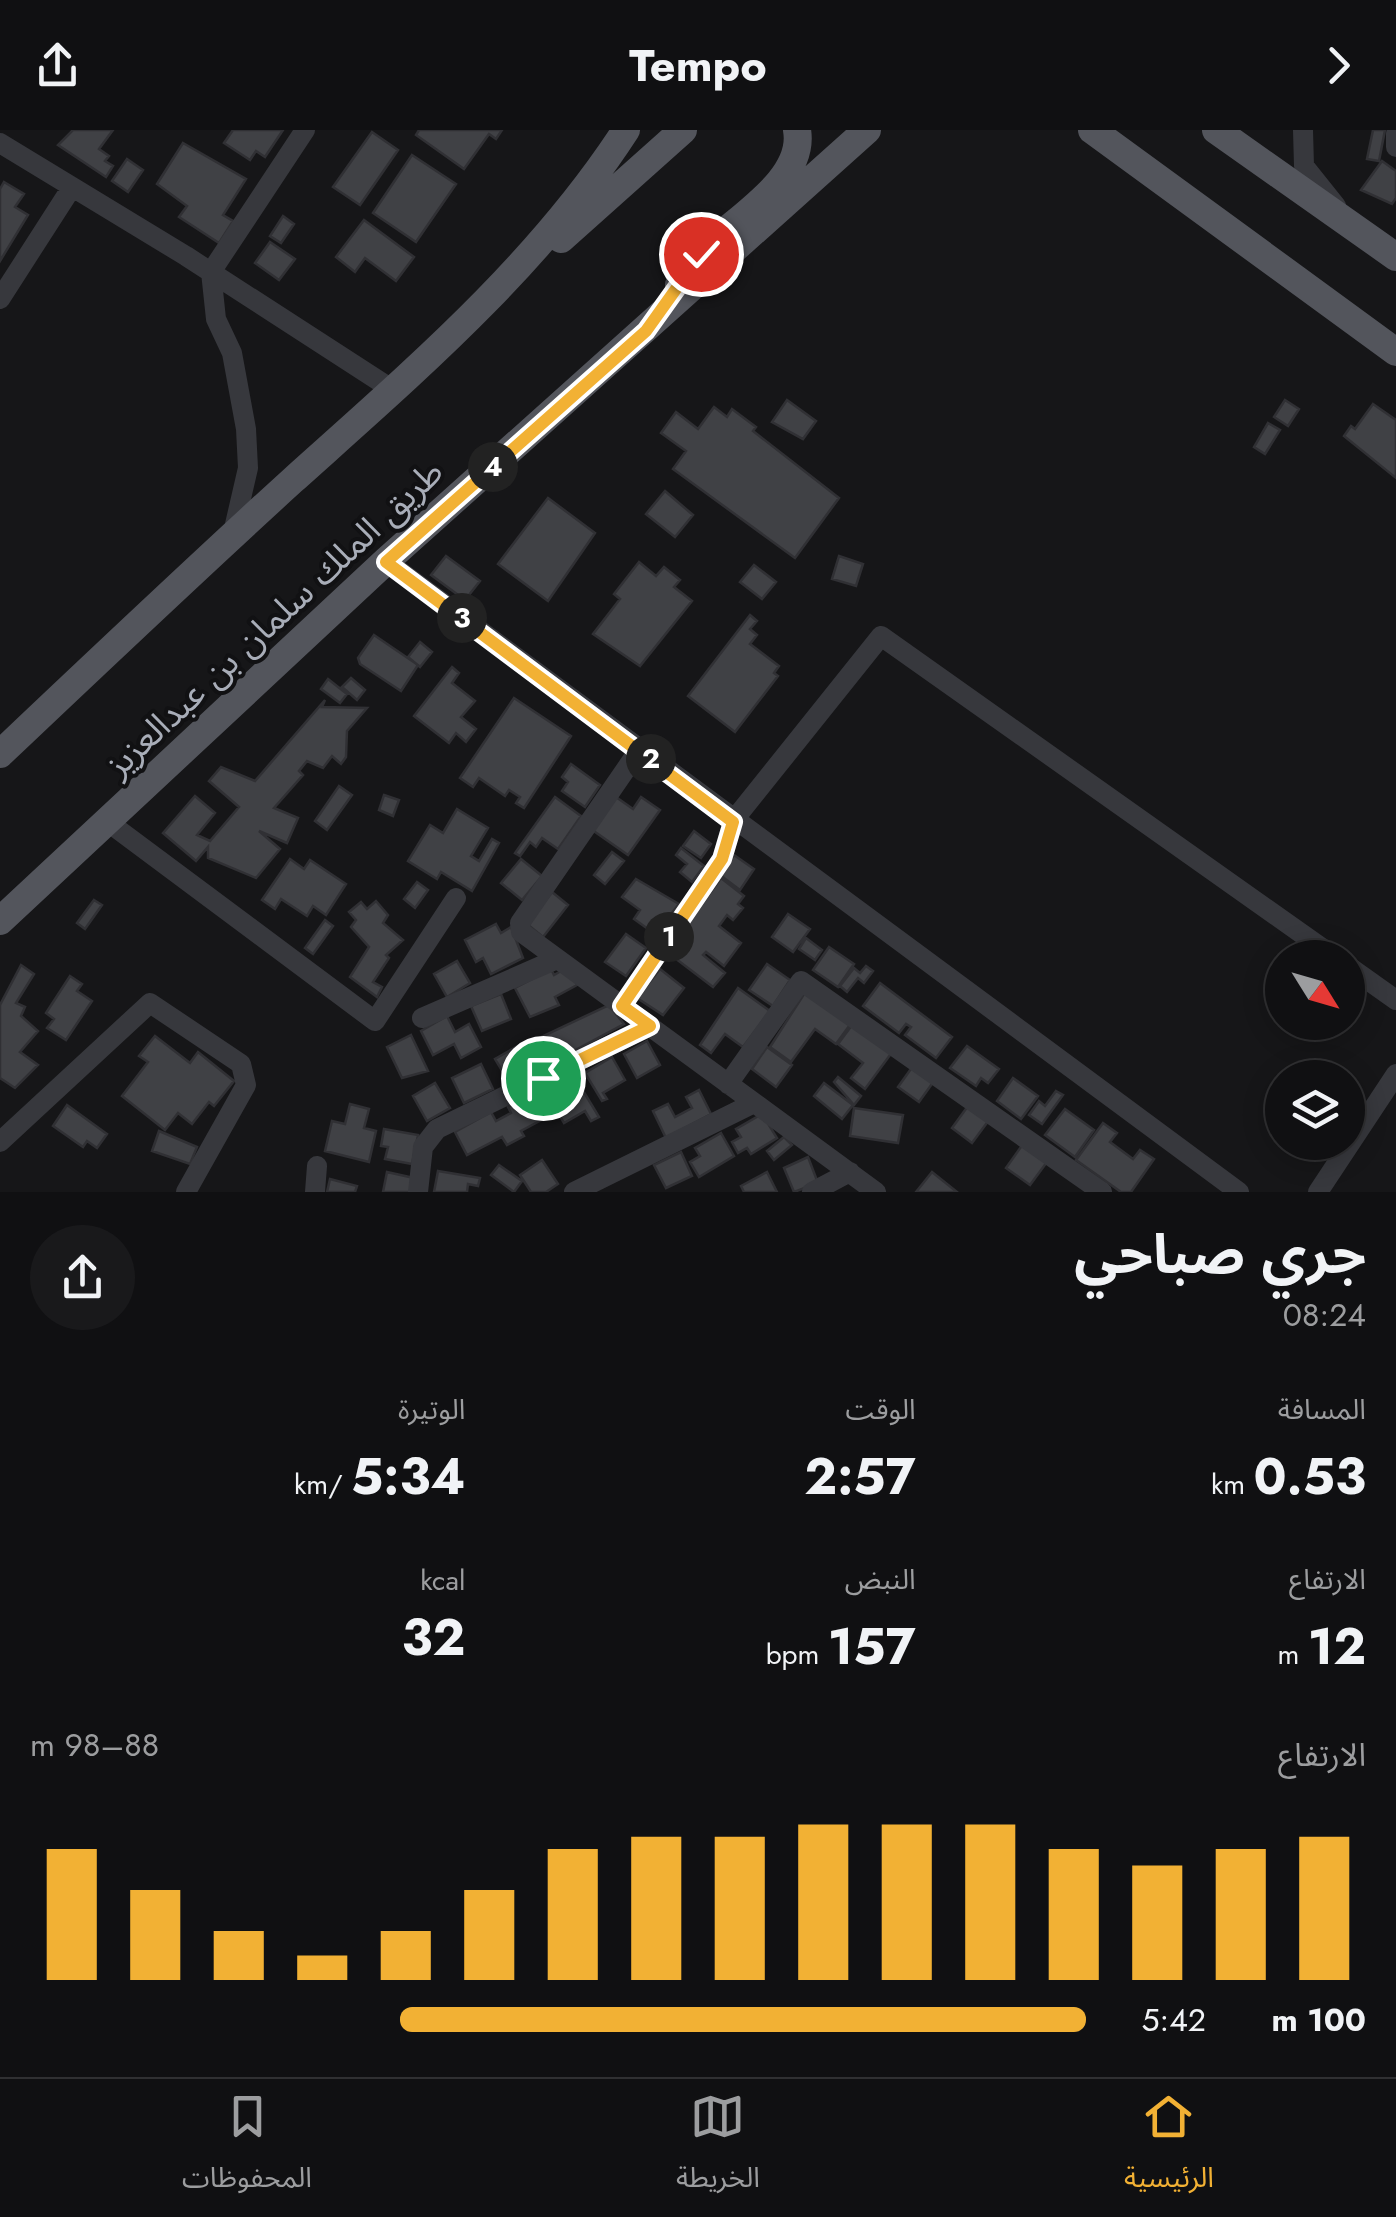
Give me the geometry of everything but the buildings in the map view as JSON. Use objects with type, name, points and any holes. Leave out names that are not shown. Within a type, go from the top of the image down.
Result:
[{"type":"main road","points":[[430,356],[550,232],[626,130]]},
{"type":"main road","points":[[0,754],[232,535],[683,130]]},
{"type":"main road","points":[[646,331],[701,254],[781,179],[796,152],[797,130]]},
{"type":"main road","name":"طريق الملك سلمان بن عبدالعزيز","points":[[0,921],[386,562],[867,130]]},
{"type":"main road","points":[[1216,130],[1396,258]]},
{"type":"main road","points":[[1076,131],[1166,186],[1396,352]]},
{"type":"street","points":[[232,535],[248,468],[246,429],[232,354],[216,319],[211,272],[305,130]]},
{"type":"street","points":[[1303,130],[1304,166],[1354,227]]},
{"type":"street","points":[[1396,134],[1396,147]]},
{"type":"street","points":[[0,143],[211,272],[393,390]]},
{"type":"street","points":[[0,300],[72,187]]},
{"type":"street","points":[[386,562],[1239,1192]]},
{"type":"street","points":[[622,1006],[722,859],[733,822],[880,636],[1311,940]]},
{"type":"street","points":[[638,750],[520,924],[521,932],[876,1192]]},
{"type":"street","points":[[108,822],[375,1020],[456,898]]},
{"type":"street","points":[[422,1018],[557,958]]},
{"type":"street","points":[[1365,978],[1396,1000]]},
{"type":"street","points":[[728,1084],[801,982],[1102,1192]]},
{"type":"street","points":[[0,1142],[150,1003],[241,1064],[246,1085],[186,1192]]},
{"type":"street","points":[[418,1192],[423,1147],[437,1129],[650,1026]]},
{"type":"street","points":[[1318,1192],[1396,1074]]},
{"type":"street","points":[[574,1192],[754,1103]]},
{"type":"street","points":[[315,1192],[317,1166]]},
{"type":"street","points":[[812,1192],[850,1172]]},
{"type":"route","points":[[543,1078],[650,1026],[622,1006],[722,859],[733,822],[386,562],[646,331],[701,254]]}]
